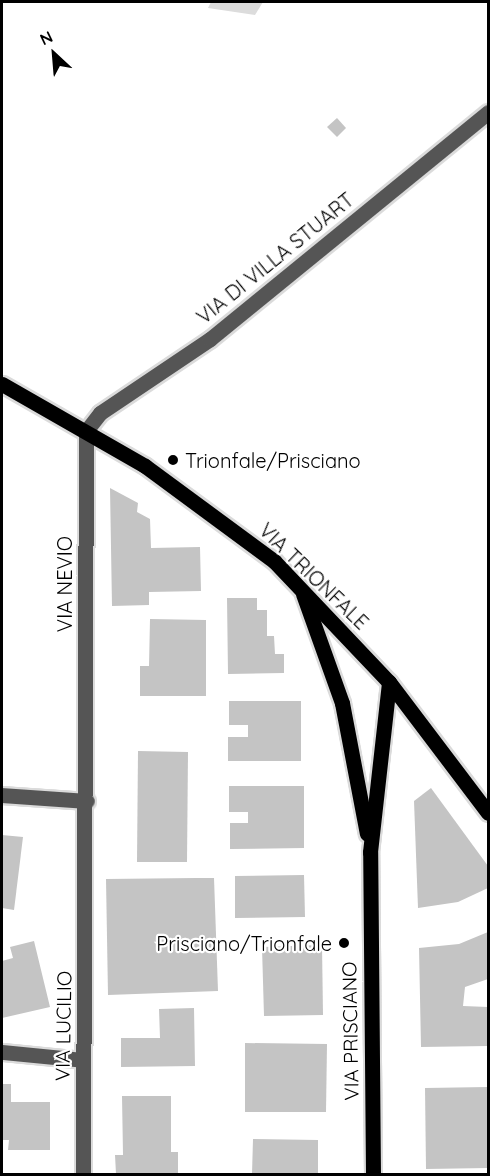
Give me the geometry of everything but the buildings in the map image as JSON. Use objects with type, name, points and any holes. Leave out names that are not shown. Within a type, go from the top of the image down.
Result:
[{"type":"main road","name":"VIA TRIONFALE","points":[[2,384],[86,431],[208,508],[300,586],[389,682],[489,813]]},
{"type":"main road","name":"VIA PRISCIANO","points":[[300,586],[342,704],[370,852]]},
{"type":"main road","name":"VIA PRISCIANO","points":[[373,1174],[370,852],[389,682]]},
{"type":"street","name":"VIA DI VILLA STUART","points":[[86,431],[100,413],[210,339],[489,112]]},
{"type":"street","name":"VIA NEVIO","points":[[86,431],[87,801]]},
{"type":"street","points":[[2,795],[87,801]]},
{"type":"street","name":"VIA LUCILIO","points":[[83,1174],[87,801]]},
{"type":"street","points":[[2,1052],[83,1060]]},
{"type":"shaded area","points":[[211,2],[263,2],[255,15],[208,8]]},
{"type":"place","name":"Trionfale/Prisciano","points":[[173,460]]},
{"type":"place","name":"Prisciano/Trionfale","points":[[344,943]]}]
